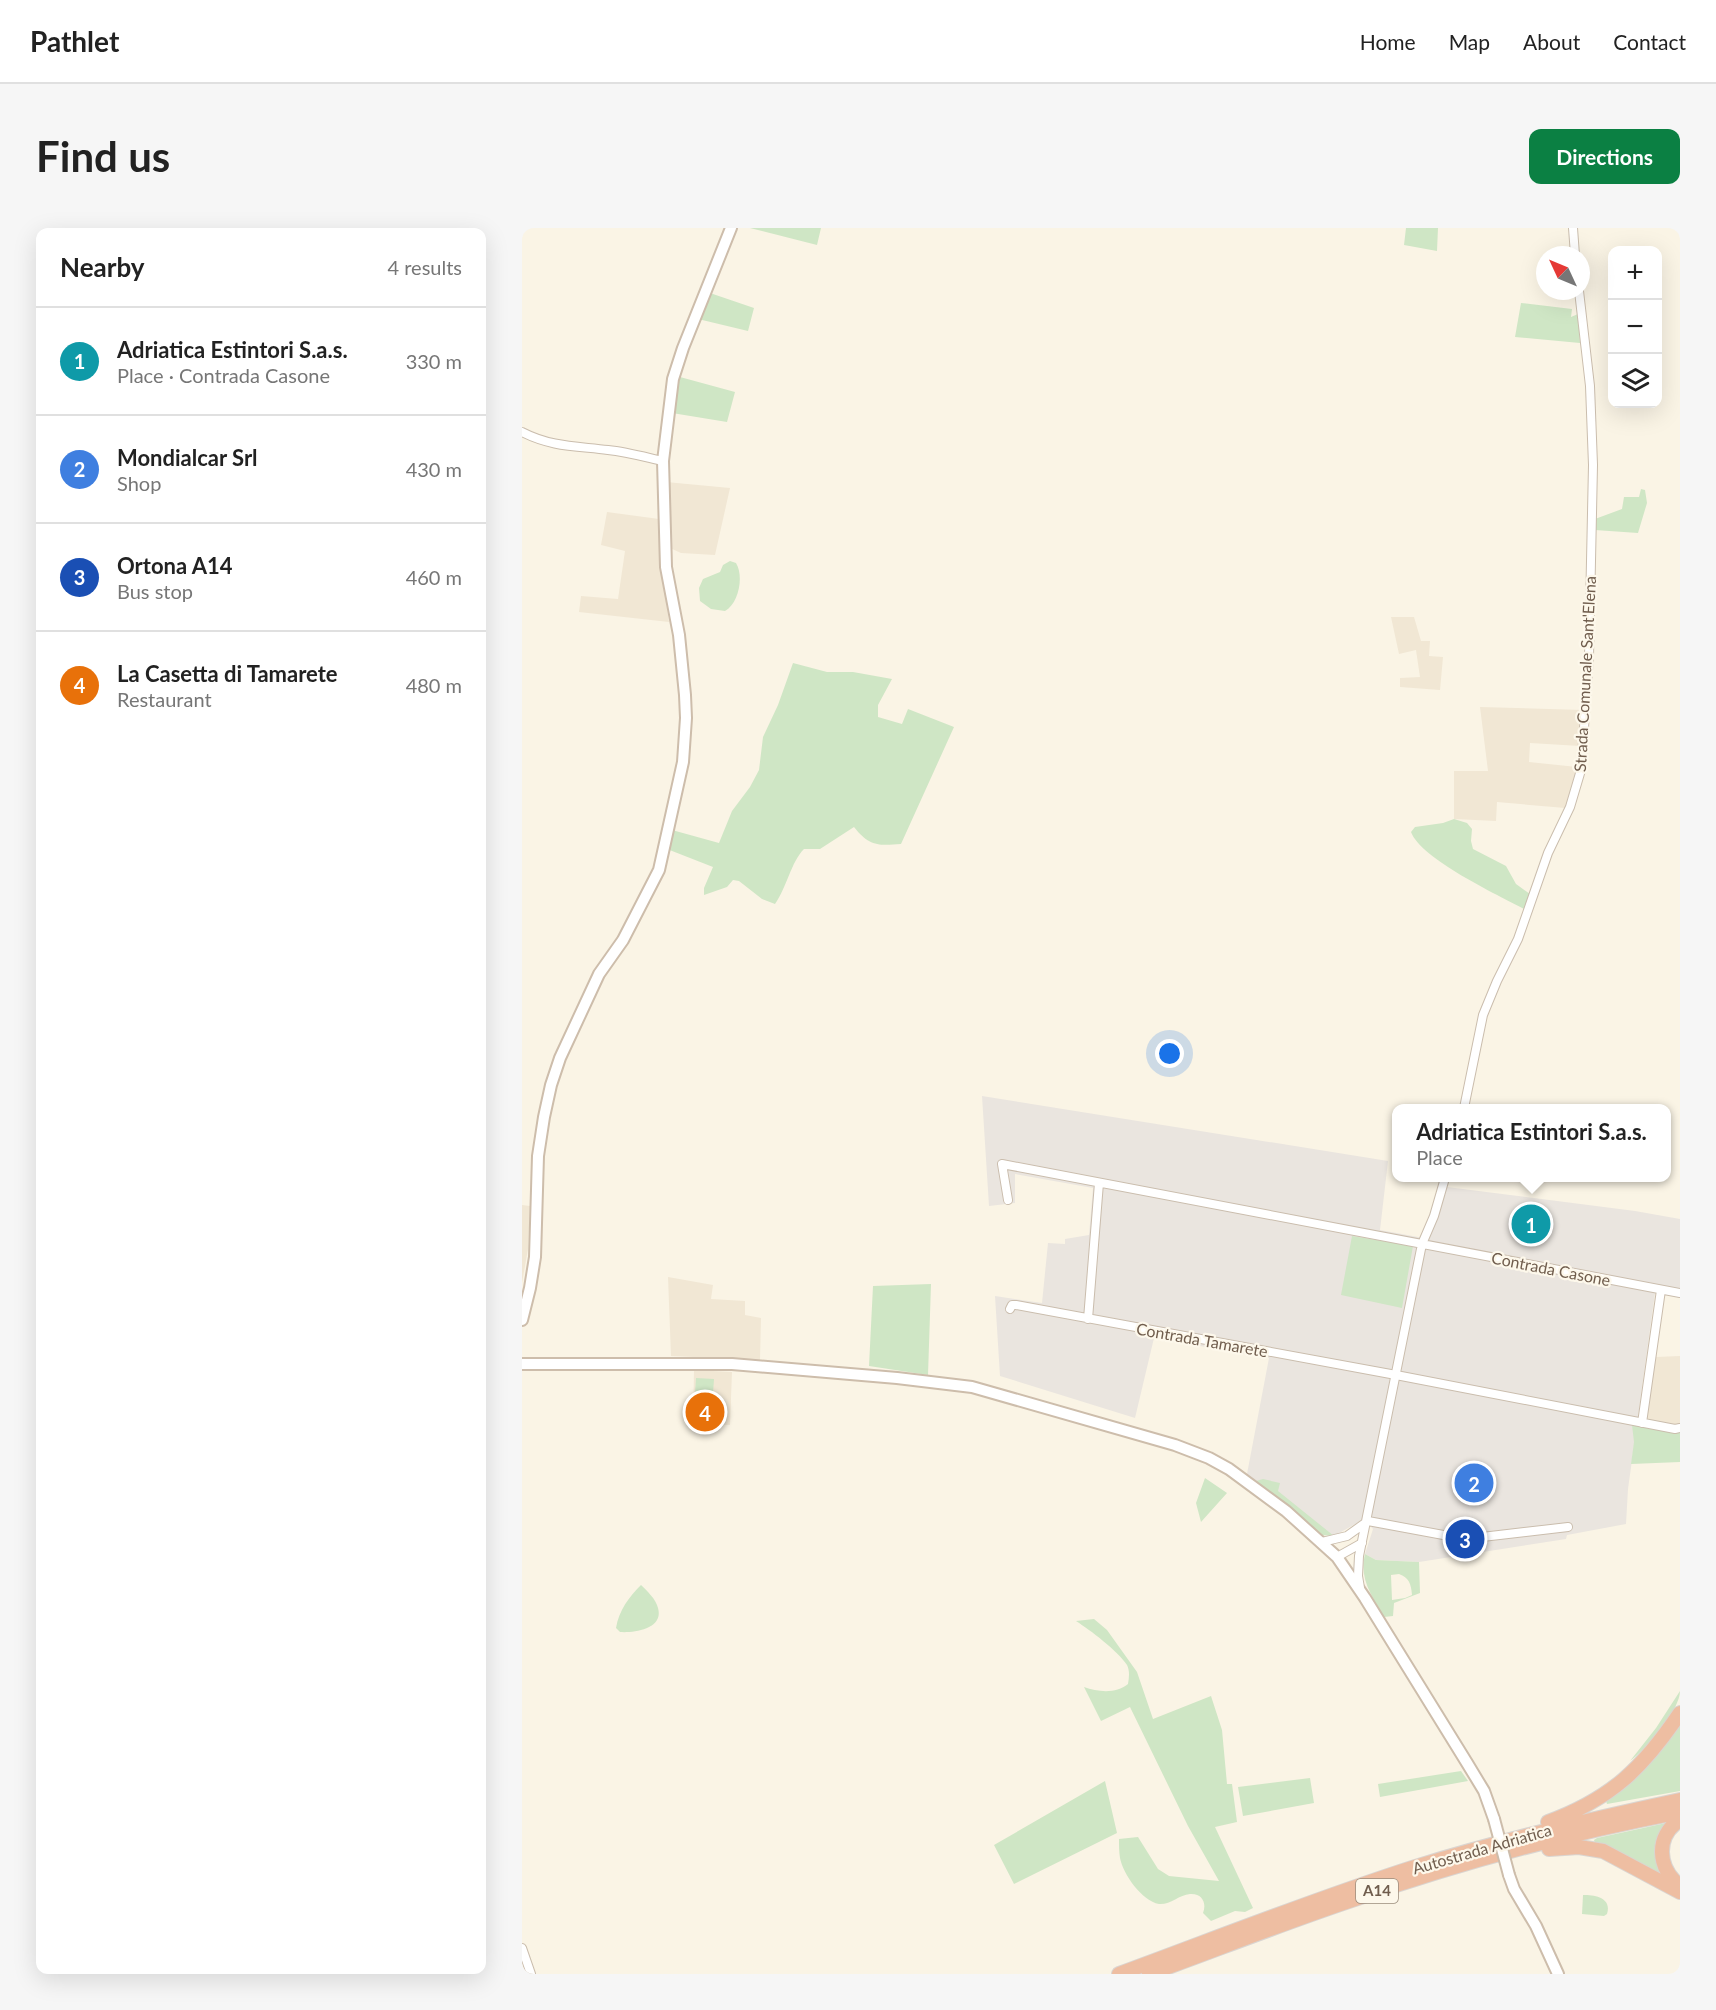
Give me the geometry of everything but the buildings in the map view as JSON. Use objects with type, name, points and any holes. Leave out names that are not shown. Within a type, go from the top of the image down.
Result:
[{"type":"highway","points":[[1445,1858],[1455,1849],[1552,1821],[1604,1795],[1642,1764],[1680,1713]]},
{"type":"highway","name":"Autostrada Adriatica","points":[[1119,1974],[1334,1894],[1445,1858],[1549,1829],[1680,1800]]},
{"type":"highway","name":"Autostrada Adriatica","points":[[1149,1974],[1355,1898],[1509,1851],[1680,1812]]},
{"type":"highway","points":[[1680,1820],[1665,1835],[1661,1851],[1665,1869],[1680,1886]]},
{"type":"highway","points":[[1509,1851],[1520,1854],[1565,1847],[1592,1849],[1613,1856],[1680,1892]]},
{"type":"main road","points":[[522,1320],[535,1257],[538,1156],[552,1085],[560,1059],[599,974],[623,940],[659,870],[683,762],[685,695],[679,635],[666,567],[663,461],[673,379],[731,228]]},
{"type":"main road","points":[[522,1364],[732,1364],[897,1378],[972,1387],[1165,1442],[1209,1458],[1229,1469],[1286,1511],[1322,1542],[1337,1557],[1360,1591],[1484,1791],[1514,1889],[1536,1926],[1558,1974]]},
{"type":"street","points":[[1573,228],[1574,246]]},
{"type":"street","name":"Strada Comunale Sant'Elena","points":[[1465,1104],[1483,1015],[1518,939],[1548,853],[1570,807],[1581,770],[1589,657],[1593,465],[1590,386],[1581,300]]},
{"type":"street","points":[[522,432],[549,443],[632,453],[663,461]]},
{"type":"street","name":"Contrada Casone","points":[[1008,1200],[1002,1164],[1680,1293]]},
{"type":"street","points":[[1360,1591],[1358,1576],[1362,1543],[1422,1244],[1434,1216],[1444,1182]]},
{"type":"street","points":[[1088,1319],[1099,1183]]},
{"type":"street","points":[[1642,1423],[1661,1290]]},
{"type":"street","name":"Contrada Tamarete","points":[[1010,1310],[1012,1305],[1016,1305],[1642,1423],[1680,1428]]},
{"type":"street","points":[[1322,1542],[1347,1536],[1368,1521],[1465,1539],[1568,1527]]},
{"type":"street","points":[[1337,1557],[1347,1536]]},
{"type":"street","points":[[1337,1557],[1362,1543]]},
{"type":"street","points":[[522,1948],[531,1974]]},
{"type":"shaded area","points":[[666,482],[730,488],[715,555],[681,553],[670,548]]},
{"type":"shaded area","points":[[607,512],[659,519],[661,566],[669,622],[579,612],[581,596],[618,599],[625,551],[601,545]]},
{"type":"shaded area","points":[[1391,617],[1414,617],[1421,641],[1430,641],[1429,656],[1443,657],[1440,690],[1400,687],[1400,678],[1420,677],[1416,650],[1399,654]]},
{"type":"shaded area","points":[[1480,707],[1583,710],[1580,746],[1530,743],[1529,762],[1577,767],[1565,808],[1497,802],[1496,821],[1454,819],[1454,771],[1488,771]]},
{"type":"shaded area","points":[[982,1096],[1388,1161],[1380,1230],[1429,1239],[1447,1187],[1635,1211],[1680,1219],[1680,1296],[1655,1293],[1628,1489],[1626,1524],[1567,1535],[1566,1539],[1419,1562],[1376,1560],[1365,1554],[1373,1529],[1364,1519],[1334,1536],[1322,1535],[1247,1474],[1269,1358],[1154,1338],[1135,1418],[1000,1376],[995,1296],[1042,1303],[1048,1243],[1065,1244],[1065,1239],[1089,1235],[1093,1188],[1015,1174],[1015,1203],[989,1206]]},
{"type":"shaded area","points":[[522,1205],[530,1206],[528,1249],[522,1283]]},
{"type":"shaded area","points":[[668,1277],[713,1285],[711,1299],[745,1301],[745,1315],[761,1318],[760,1360],[671,1356]]},
{"type":"shaded area","points":[[1680,1356],[1680,1431],[1646,1423],[1656,1357]]},
{"type":"shaded area","points":[[694,1370],[732,1372],[730,1425],[693,1424]]},
{"type":"green space","points":[[750,228],[821,228],[817,245]]},
{"type":"green space","points":[[1406,228],[1438,228],[1437,251],[1404,245]]},
{"type":"green space","points":[[710,293],[754,308],[748,331],[698,319]]},
{"type":"green space","points":[[1521,303],[1572,309],[1571,317],[1578,314],[1580,343],[1515,337]]},
{"type":"green space","points":[[680,377],[735,392],[727,422],[672,413]]},
{"type":"green space","points":[[1641,489],[1645,490],[1647,503],[1638,533],[1595,530],[1595,519],[1622,509],[1624,497],[1639,497]]},
{"type":"green space","points":[[730,561],[736,563],[740,575],[737,596],[725,611],[711,609],[700,601],[699,588],[703,579],[720,572],[723,565]]},
{"type":"green space","points":[[793,663],[827,672],[853,672],[892,679],[878,705],[878,717],[902,724],[908,709],[954,727],[901,844],[874,843],[864,838],[854,827],[820,849],[804,849],[775,904],[762,899],[739,881],[733,880],[727,887],[704,895],[704,888],[713,867],[667,849],[672,830],[719,843],[732,811],[750,787],[759,770],[763,737],[778,705]]},
{"type":"green space","points":[[1454,819],[1467,823],[1472,829],[1473,849],[1506,866],[1516,884],[1530,894],[1524,909],[1444,865],[1418,842],[1411,832],[1415,827]]},
{"type":"green space","points":[[1352,1236],[1413,1246],[1402,1308],[1341,1295]]},
{"type":"green space","points":[[931,1284],[928,1375],[869,1366],[873,1286]]},
{"type":"green space","points":[[696,1378],[714,1379],[713,1394],[695,1394]]},
{"type":"green space","points":[[1632,1425],[1680,1431],[1680,1462],[1631,1464],[1634,1442]]},
{"type":"green space","points":[[1205,1478],[1227,1493],[1201,1522],[1196,1503]]},
{"type":"green space","points":[[1263,1479],[1280,1483],[1278,1491],[1334,1536],[1322,1535],[1256,1481]]},
{"type":"green space","points":[[1365,1554],[1376,1560],[1419,1562],[1420,1593],[1394,1603],[1393,1616],[1384,1617],[1365,1580]],"holes":[[[1399,1574],[1409,1582],[1412,1595],[1392,1600],[1391,1575]]]},
{"type":"green space","points":[[641,1585],[657,1605],[659,1615],[657,1621],[647,1628],[633,1632],[620,1632],[616,1628],[619,1615]]},
{"type":"green space","points":[[1094,1619],[1107,1630],[1137,1672],[1153,1719],[1211,1696],[1222,1730],[1227,1784],[1232,1784],[1237,1822],[1215,1827],[1253,1908],[1245,1912],[1235,1911],[1211,1921],[1203,1913],[1204,1902],[1198,1895],[1186,1895],[1159,1904],[1146,1898],[1125,1872],[1120,1858],[1119,1839],[1138,1837],[1158,1869],[1169,1876],[1219,1881],[1188,1826],[1130,1707],[1101,1721],[1084,1687],[1112,1691],[1128,1684],[1129,1670],[1123,1659],[1076,1621]]},
{"type":"green space","points":[[1680,1691],[1679,1699],[1661,1729],[1630,1761],[1656,1728]]},
{"type":"green space","points":[[1680,1720],[1680,1791],[1607,1804],[1606,1801],[1648,1764]]},
{"type":"green space","points":[[1461,1771],[1468,1781],[1380,1797],[1378,1784]]},
{"type":"green space","points":[[1310,1778],[1314,1803],[1243,1816],[1238,1787]]},
{"type":"green space","points":[[1105,1781],[1117,1833],[1014,1884],[994,1845]]},
{"type":"green space","points":[[1666,1823],[1662,1875],[1595,1843],[1594,1840],[1597,1838]]},
{"type":"green space","points":[[1583,1895],[1602,1898],[1607,1904],[1607,1914],[1604,1916],[1582,1914]]},
{"type":"place","name":"Adriatica Estintori S.a.s.","points":[[1531,1224]]},
{"type":"place","name":"La Casetta di Tamarete","points":[[705,1412]]},
{"type":"place","name":"Mondialcar Srl","points":[[1474,1483]]},
{"type":"place","name":"Ortona A14","points":[[1465,1539]]}]
